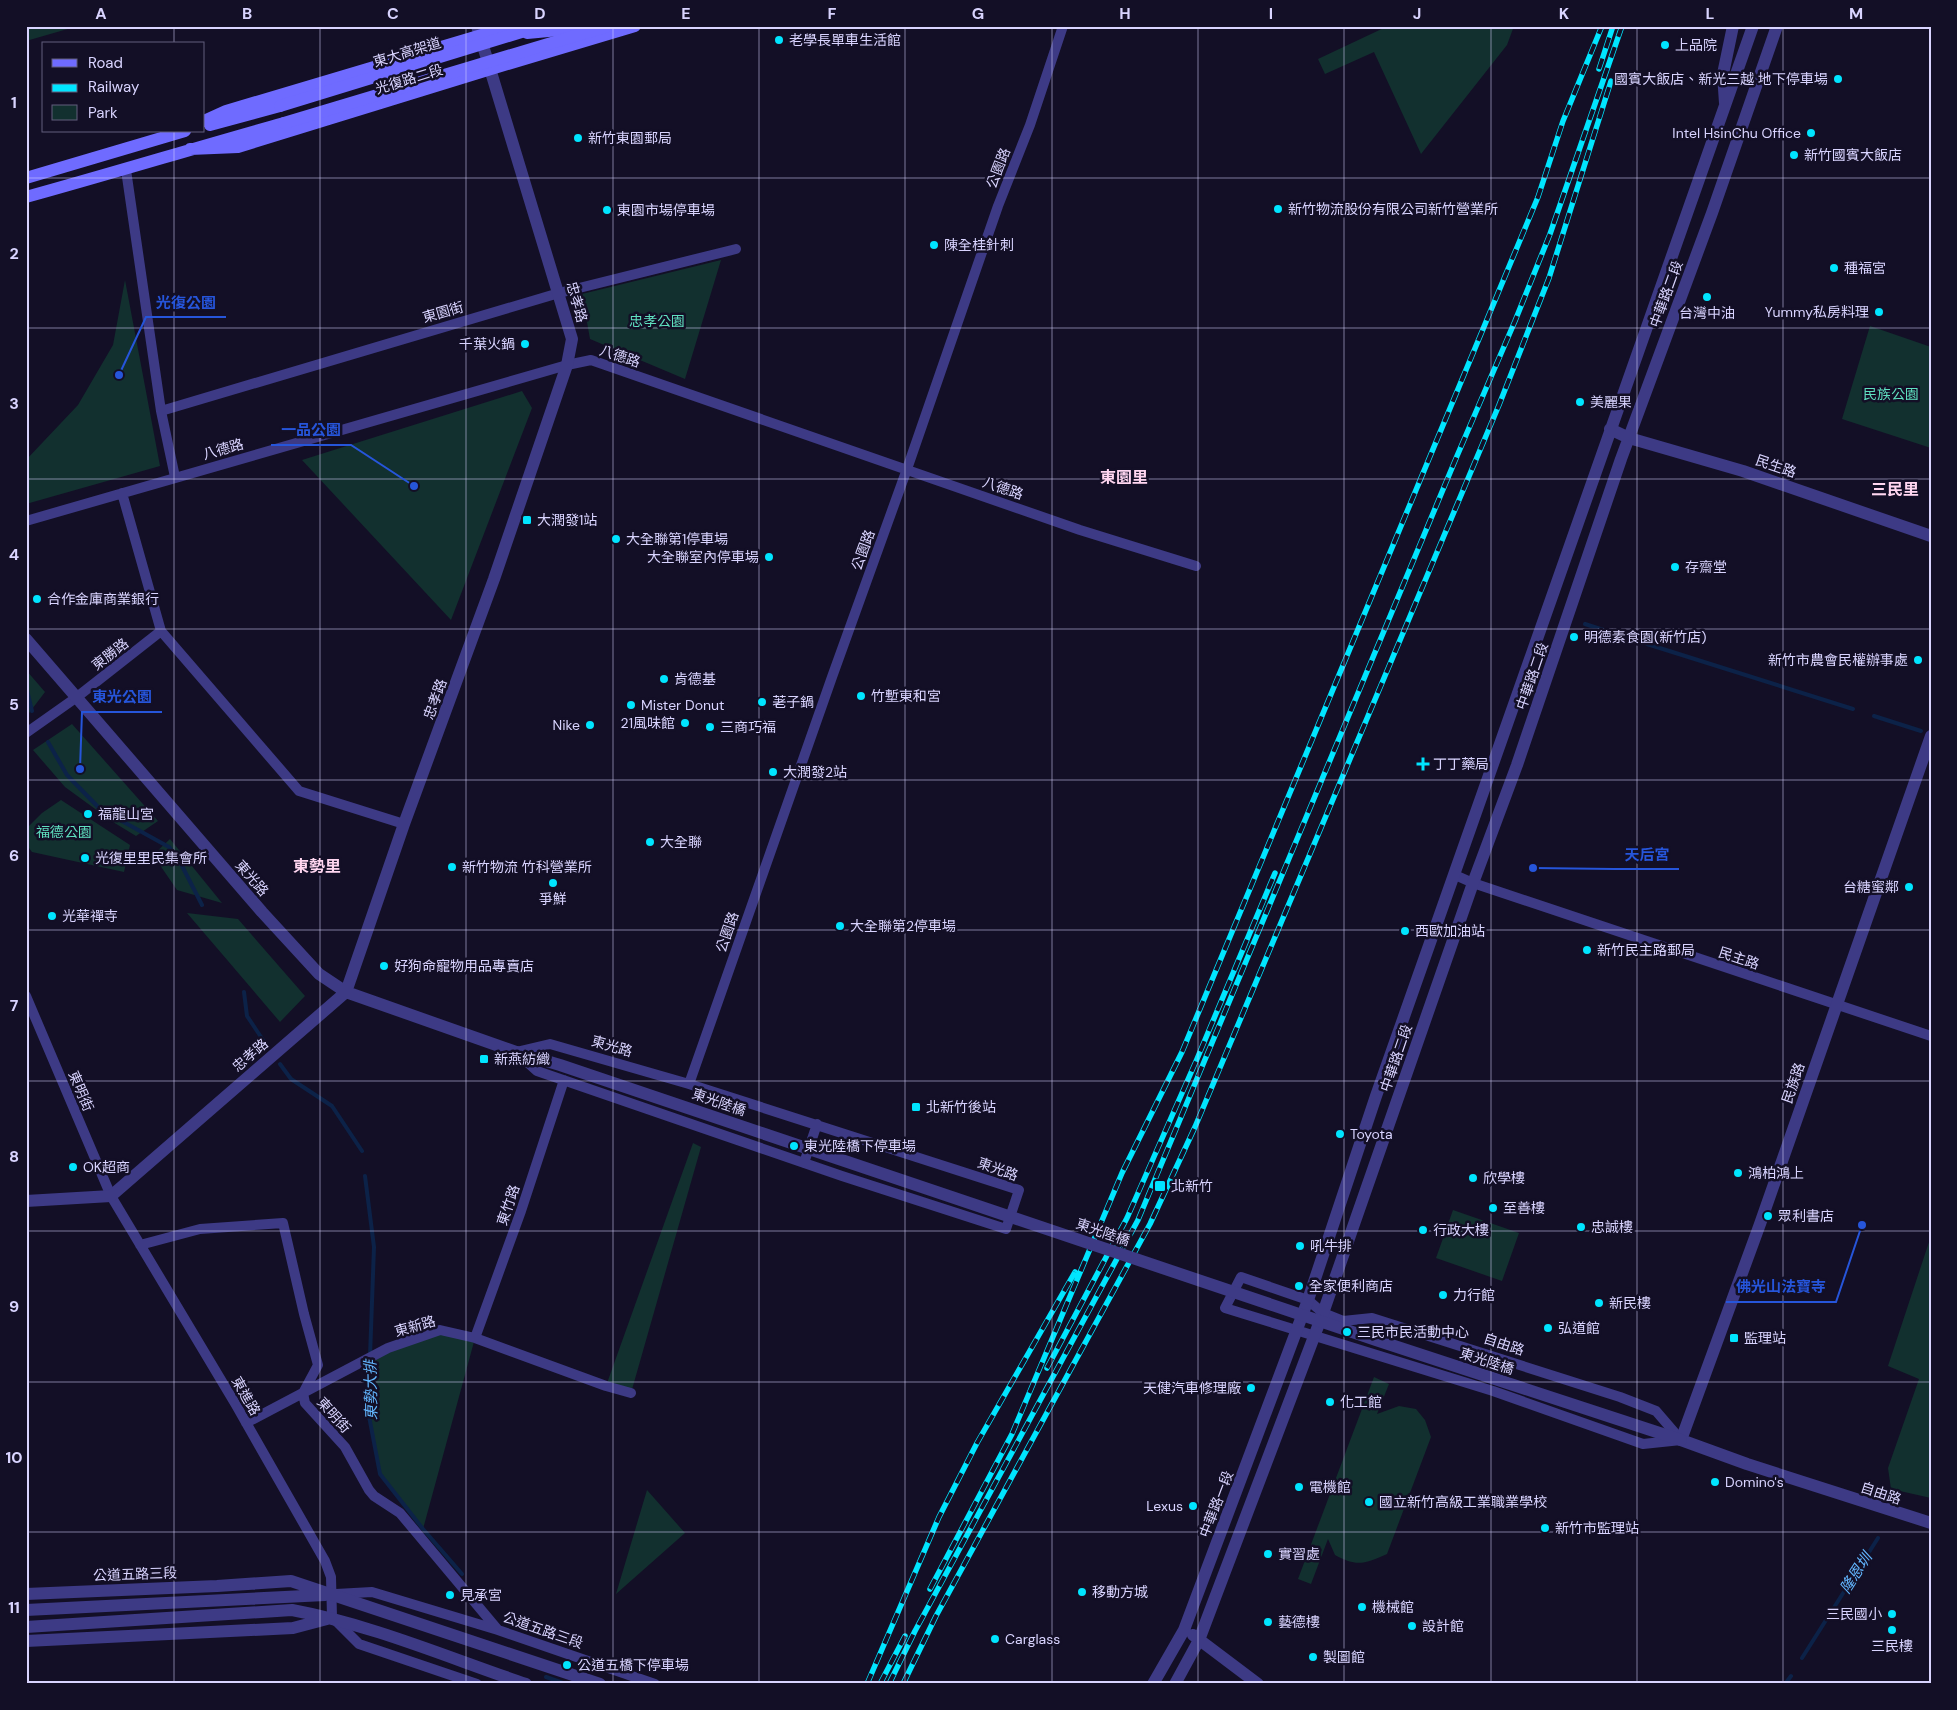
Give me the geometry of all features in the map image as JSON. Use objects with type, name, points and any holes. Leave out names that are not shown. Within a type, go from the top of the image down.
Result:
[{"type":"main road","name":"光復路二段","points":[[205,122],[226,111],[478,31],[512,26]]},
{"type":"main road","name":"東大高架道","points":[[205,126],[280,106],[541,26]]},
{"type":"main road","points":[[478,31],[559,30],[572,26]]},
{"type":"main road","name":"光復路二段","points":[[26,197],[126,170],[190,149],[284,123],[608,26]]},
{"type":"main road","name":"光復路二段","points":[[190,149],[238,147],[635,26]]},
{"type":"main road","points":[[26,178],[184,132]]},
{"type":"street","name":"公園路","points":[[689,1084],[826,692],[908,469],[998,206],[1030,125],[1063,26]]},
{"type":"street","points":[[1725,109],[1723,74],[1733,26]]},
{"type":"street","name":"中華路二段","points":[[1297,1330],[1376,1096],[1753,26]]},
{"type":"street","name":"中華路二段","points":[[1315,1336],[1473,883],[1520,756],[1629,438],[1712,213],[1777,26]]},
{"type":"street","name":"忠孝路","points":[[111,1196],[346,992],[404,824],[490,589],[567,365],[572,339],[478,31]]},
{"type":"street","points":[[126,170],[160,411],[175,477]]},
{"type":"street","name":"東園街","points":[[160,411],[559,292],[736,249]]},
{"type":"street","name":"八德路","points":[[26,521],[567,365],[591,360],[1080,530],[1196,566]]},
{"type":"street","name":"民生路","points":[[1610,429],[1629,438],[1743,471],[1931,536]]},
{"type":"street","points":[[122,493],[161,631],[299,791],[404,824]]},
{"type":"street","name":"東勝路","points":[[26,733],[77,697],[161,631]]},
{"type":"street","name":"東光路","points":[[26,639],[281,933],[319,974],[346,992],[516,1052],[537,1070],[564,1080],[804,1163],[1006,1229],[1019,1190],[689,1084],[550,1044],[516,1052]]},
{"type":"street","name":"民族路","points":[[1681,1440],[1760,1224],[1931,736]]},
{"type":"street","name":"民主路","points":[[1455,875],[1473,883],[1931,1036]]},
{"type":"street","name":"東明街","points":[[26,996],[111,1196]]},
{"type":"street","name":"東光陸橋","points":[[516,1052],[560,1064],[1348,1330],[1681,1440]]},
{"type":"street","name":"東竹路","points":[[475,1338],[521,1211],[564,1080]]},
{"type":"street","points":[[804,1163],[817,1124]]},
{"type":"street","points":[[26,1201],[111,1196]]},
{"type":"street","name":"東進路","points":[[111,1196],[246,1423],[325,1561],[331,1577],[332,1617]]},
{"type":"street","name":"東明街","points":[[140,1245],[200,1229],[283,1223],[318,1365],[302,1393],[308,1409],[327,1426],[345,1447],[374,1496],[400,1513],[498,1630]]},
{"type":"street","name":"自由路","points":[[1681,1440],[1656,1411],[1620,1397],[1372,1318],[1343,1321],[1323,1313],[1308,1300],[1240,1277],[1225,1308],[1493,1391],[1643,1444],[1681,1440],[1779,1475],[1931,1523]]},
{"type":"street","name":"東新路","points":[[246,1423],[388,1348],[440,1330],[475,1338],[606,1386],[631,1393]]},
{"type":"street","name":"中華路一段","points":[[1153,1684],[1184,1630],[1297,1330]]},
{"type":"street","points":[[1175,1684],[1199,1640],[1315,1336]]},
{"type":"street","name":"公道五路三段","points":[[26,1594],[291,1581],[600,1684]]},
{"type":"street","name":"公道五路三段","points":[[26,1610],[372,1592],[498,1630],[651,1683]]},
{"type":"street","points":[[26,1627],[292,1610],[332,1617],[526,1684]]},
{"type":"street","points":[[26,1641],[293,1628],[332,1617]]},
{"type":"street","points":[[332,1617],[359,1644],[477,1684]]},
{"type":"street","points":[[1184,1630],[1258,1684]]},
{"type":"green space","points":[[26,26],[78,26],[26,41]]},
{"type":"green space","points":[[1388,26],[1514,26],[1507,45],[1421,154],[1374,52],[1325,74],[1318,59]]},
{"type":"green space","name":"忠孝公園","points":[[721,260],[685,379],[590,339],[582,294]]},
{"type":"green space","points":[[125,280],[160,466],[26,504],[26,460],[78,405],[113,345]]},
{"type":"green space","name":"民族公園","points":[[1870,326],[1931,347],[1931,448],[1842,419]]},
{"type":"green space","points":[[522,391],[532,408],[451,620],[302,460]]},
{"type":"green space","points":[[26,670],[45,692],[26,717]]},
{"type":"green space","points":[[72,724],[158,821],[136,836],[113,822],[65,787],[33,750]]},
{"type":"green space","name":"福德公園","points":[[61,800],[130,845],[124,872],[32,852],[26,844],[26,829],[42,813]]},
{"type":"green space","points":[[170,839],[222,903],[177,890],[153,855]]},
{"type":"green space","points":[[187,913],[238,919],[305,996],[280,1022]]},
{"type":"green space","points":[[693,1143],[701,1147],[631,1393],[606,1386]]},
{"type":"green space","points":[[1453,1210],[1519,1233],[1502,1281],[1436,1258]]},
{"type":"green space","points":[[1931,1236],[1931,1498],[1891,1489],[1888,1468],[1919,1379],[1888,1366]]},
{"type":"green space","points":[[440,1330],[475,1338],[423,1529],[380,1474],[368,1411],[370,1358]]},
{"type":"green space","points":[[1374,1377],[1389,1384],[1377,1414],[1399,1406],[1416,1409],[1425,1420],[1431,1437],[1387,1554],[1366,1562],[1355,1563],[1335,1555],[1328,1539],[1311,1584],[1298,1579]]},
{"type":"green space","points":[[647,1490],[685,1533],[616,1594]]},
{"type":"waterway","points":[[1585,624],[1625,637]]},
{"type":"waterway","points":[[1647,644],[1853,709]]},
{"type":"waterway","name":"東勢大排","points":[[26,686],[32,711]]},
{"type":"waterway","points":[[1874,716],[1921,731]]},
{"type":"waterway","name":"東勢大排","points":[[48,742],[67,775],[100,809],[169,847],[179,860],[202,905]]},
{"type":"waterway","name":"東勢大排","points":[[244,992],[247,1016],[267,1046]]},
{"type":"waterway","name":"東勢大排","points":[[280,1064],[291,1079],[332,1106],[362,1151]]},
{"type":"waterway","name":"東勢大排","points":[[365,1176],[374,1247],[368,1411],[380,1474],[423,1529],[462,1574]]},
{"type":"waterway","name":"隆恩圳","points":[[1802,1658],[1878,1538]]},
{"type":"waterway","name":"隆恩圳","points":[[1785,1684],[1791,1676]]},
{"type":"waterway","name":"東勢大排","points":[[546,1677],[566,1684]]},
{"type":"railway","points":[[930,1589],[1012,1434],[1122,1173],[1182,1052],[1538,197],[1563,121],[1602,26]]},
{"type":"railway","points":[[1599,69],[1613,26]]},
{"type":"railway","points":[[889,1684],[915,1631],[1138,1220],[1515,321],[1550,234],[1622,26]]},
{"type":"railway","points":[[903,1684],[936,1616],[1150,1224],[1195,1127],[1499,405],[1549,278],[1611,81]]},
{"type":"railway","points":[[1047,1368],[1127,1218],[1197,1059],[1275,873]]},
{"type":"railway","points":[[867,1684],[939,1517],[977,1443],[1075,1272]]},
{"type":"railway","points":[[880,1684],[905,1636]]},
{"type":"place","name":"老學長單車生活館","points":[[779,40]]},
{"type":"place","name":"上品院","points":[[1665,45]]},
{"type":"place","name":"國賓大飯店、新光三越 地下停車場","points":[[1838,79]]},
{"type":"place","name":"Intel HsinChu Office","points":[[1811,133]]},
{"type":"place","name":"新竹東園郵局","points":[[578,138]]},
{"type":"place","name":"新竹國賓大飯店","points":[[1794,155]]},
{"type":"place","name":"新竹物流股份有限公司新竹營業所","points":[[1278,209]]},
{"type":"place","name":"東園市場停車場","points":[[607,210]]},
{"type":"place","name":"陳全桂針刺","points":[[934,245]]},
{"type":"place","name":"種福宮","points":[[1834,268]]},
{"type":"place","name":"台灣中油","points":[[1707,297]]},
{"type":"place","name":"Yummy私房料理","points":[[1879,312]]},
{"type":"place","name":"千葉火鍋","points":[[525,344]]},
{"type":"place","name":"光復公園","points":[[119,375]]},
{"type":"place","name":"美麗果","points":[[1580,402]]},
{"type":"place","name":"一品公園","points":[[414,486]]},
{"type":"place","name":"大潤發1站","points":[[527,520]]},
{"type":"place","name":"大全聯第1停車場","points":[[616,539]]},
{"type":"place","name":"大全聯室內停車場","points":[[769,557]]},
{"type":"place","name":"存齋堂","points":[[1675,567]]},
{"type":"place","name":"合作金庫商業銀行","points":[[37,599]]},
{"type":"place","name":"明德素食園(新竹店)","points":[[1574,637]]},
{"type":"place","name":"新竹市農會民權辦事處","points":[[1918,660]]},
{"type":"place","name":"肯德基","points":[[664,679]]},
{"type":"place","name":"竹塹東和宮","points":[[861,696]]},
{"type":"place","name":"荖子鍋","points":[[762,702]]},
{"type":"place","name":"Mister Donut","points":[[631,705]]},
{"type":"place","name":"21風味館","points":[[685,723]]},
{"type":"place","name":"Nike","points":[[590,725]]},
{"type":"place","name":"三商巧福","points":[[710,727]]},
{"type":"place","name":"丁丁藥局","points":[[1423,764]]},
{"type":"place","name":"東光公園","points":[[80,769]]},
{"type":"place","name":"大潤發2站","points":[[773,772]]},
{"type":"place","name":"福龍山宮","points":[[88,814]]},
{"type":"place","name":"大全聯","points":[[650,842]]},
{"type":"place","name":"光復里里民集會所","points":[[85,858]]},
{"type":"place","name":"新竹物流 竹科營業所","points":[[452,867]]},
{"type":"place","name":"天后宮","points":[[1533,868]]},
{"type":"place","name":"爭鮮","points":[[553,883]]},
{"type":"place","name":"台糖蜜鄰","points":[[1909,887]]},
{"type":"place","name":"光華禪寺","points":[[52,916]]},
{"type":"place","name":"大全聯第2停車場","points":[[840,926]]},
{"type":"place","name":"西歐加油站","points":[[1405,931]]},
{"type":"place","name":"新竹民主路郵局","points":[[1587,950]]},
{"type":"place","name":"好狗命寵物用品專賣店","points":[[384,966]]},
{"type":"place","name":"新燕紡織","points":[[484,1059]]},
{"type":"place","name":"北新竹後站","points":[[916,1107]]},
{"type":"place","name":"Toyota","points":[[1340,1134]]},
{"type":"place","name":"東光陸橋下停車場","points":[[794,1146]]},
{"type":"place","name":"OK超商","points":[[73,1167]]},
{"type":"place","name":"鴻柏鴻上","points":[[1738,1173]]},
{"type":"place","name":"欣學樓","points":[[1473,1178]]},
{"type":"place","name":"北新竹","points":[[1160,1186]]},
{"type":"place","name":"至善樓","points":[[1493,1208]]},
{"type":"place","name":"眾利書店","points":[[1768,1216]]},
{"type":"place","name":"佛光山法寶寺","points":[[1862,1225]]},
{"type":"place","name":"忠誠樓","points":[[1581,1227]]},
{"type":"place","name":"行政大樓","points":[[1423,1230]]},
{"type":"place","name":"吼牛排","points":[[1300,1246]]},
{"type":"place","name":"全家便利商店","points":[[1299,1286]]},
{"type":"place","name":"力行館","points":[[1443,1295]]},
{"type":"place","name":"新民樓","points":[[1599,1303]]},
{"type":"place","name":"弘道館","points":[[1548,1328]]},
{"type":"place","name":"三民市民活動中心","points":[[1347,1332]]},
{"type":"place","name":"監理站","points":[[1734,1338]]},
{"type":"place","name":"天健汽車修理廠","points":[[1251,1388]]},
{"type":"place","name":"化工館","points":[[1330,1402]]},
{"type":"place","name":"Domino's","points":[[1715,1482]]},
{"type":"place","name":"電機館","points":[[1299,1487]]},
{"type":"place","name":"國立新竹高級工業職業學校","points":[[1369,1502]]},
{"type":"place","name":"Lexus","points":[[1193,1506]]},
{"type":"place","name":"新竹市監理站","points":[[1545,1528]]},
{"type":"place","name":"實習處","points":[[1268,1554]]},
{"type":"place","name":"移動方城","points":[[1082,1592]]},
{"type":"place","name":"見承宮","points":[[450,1595]]},
{"type":"place","name":"機械館","points":[[1362,1607]]},
{"type":"place","name":"三民國小","points":[[1892,1614]]},
{"type":"place","name":"藝德樓","points":[[1268,1622]]},
{"type":"place","name":"設計館","points":[[1412,1626]]},
{"type":"place","name":"三民樓","points":[[1892,1630]]},
{"type":"place","name":"Carglass","points":[[995,1639]]},
{"type":"place","name":"製圖館","points":[[1313,1657]]},
{"type":"place","name":"公道五橋下停車場","points":[[567,1665]]},
{"type":"district","name":"東園里","points":[[1124,477]]},
{"type":"district","name":"三民里","points":[[1895,489]]},
{"type":"district","name":"東勢里","points":[[317,866]]}]
